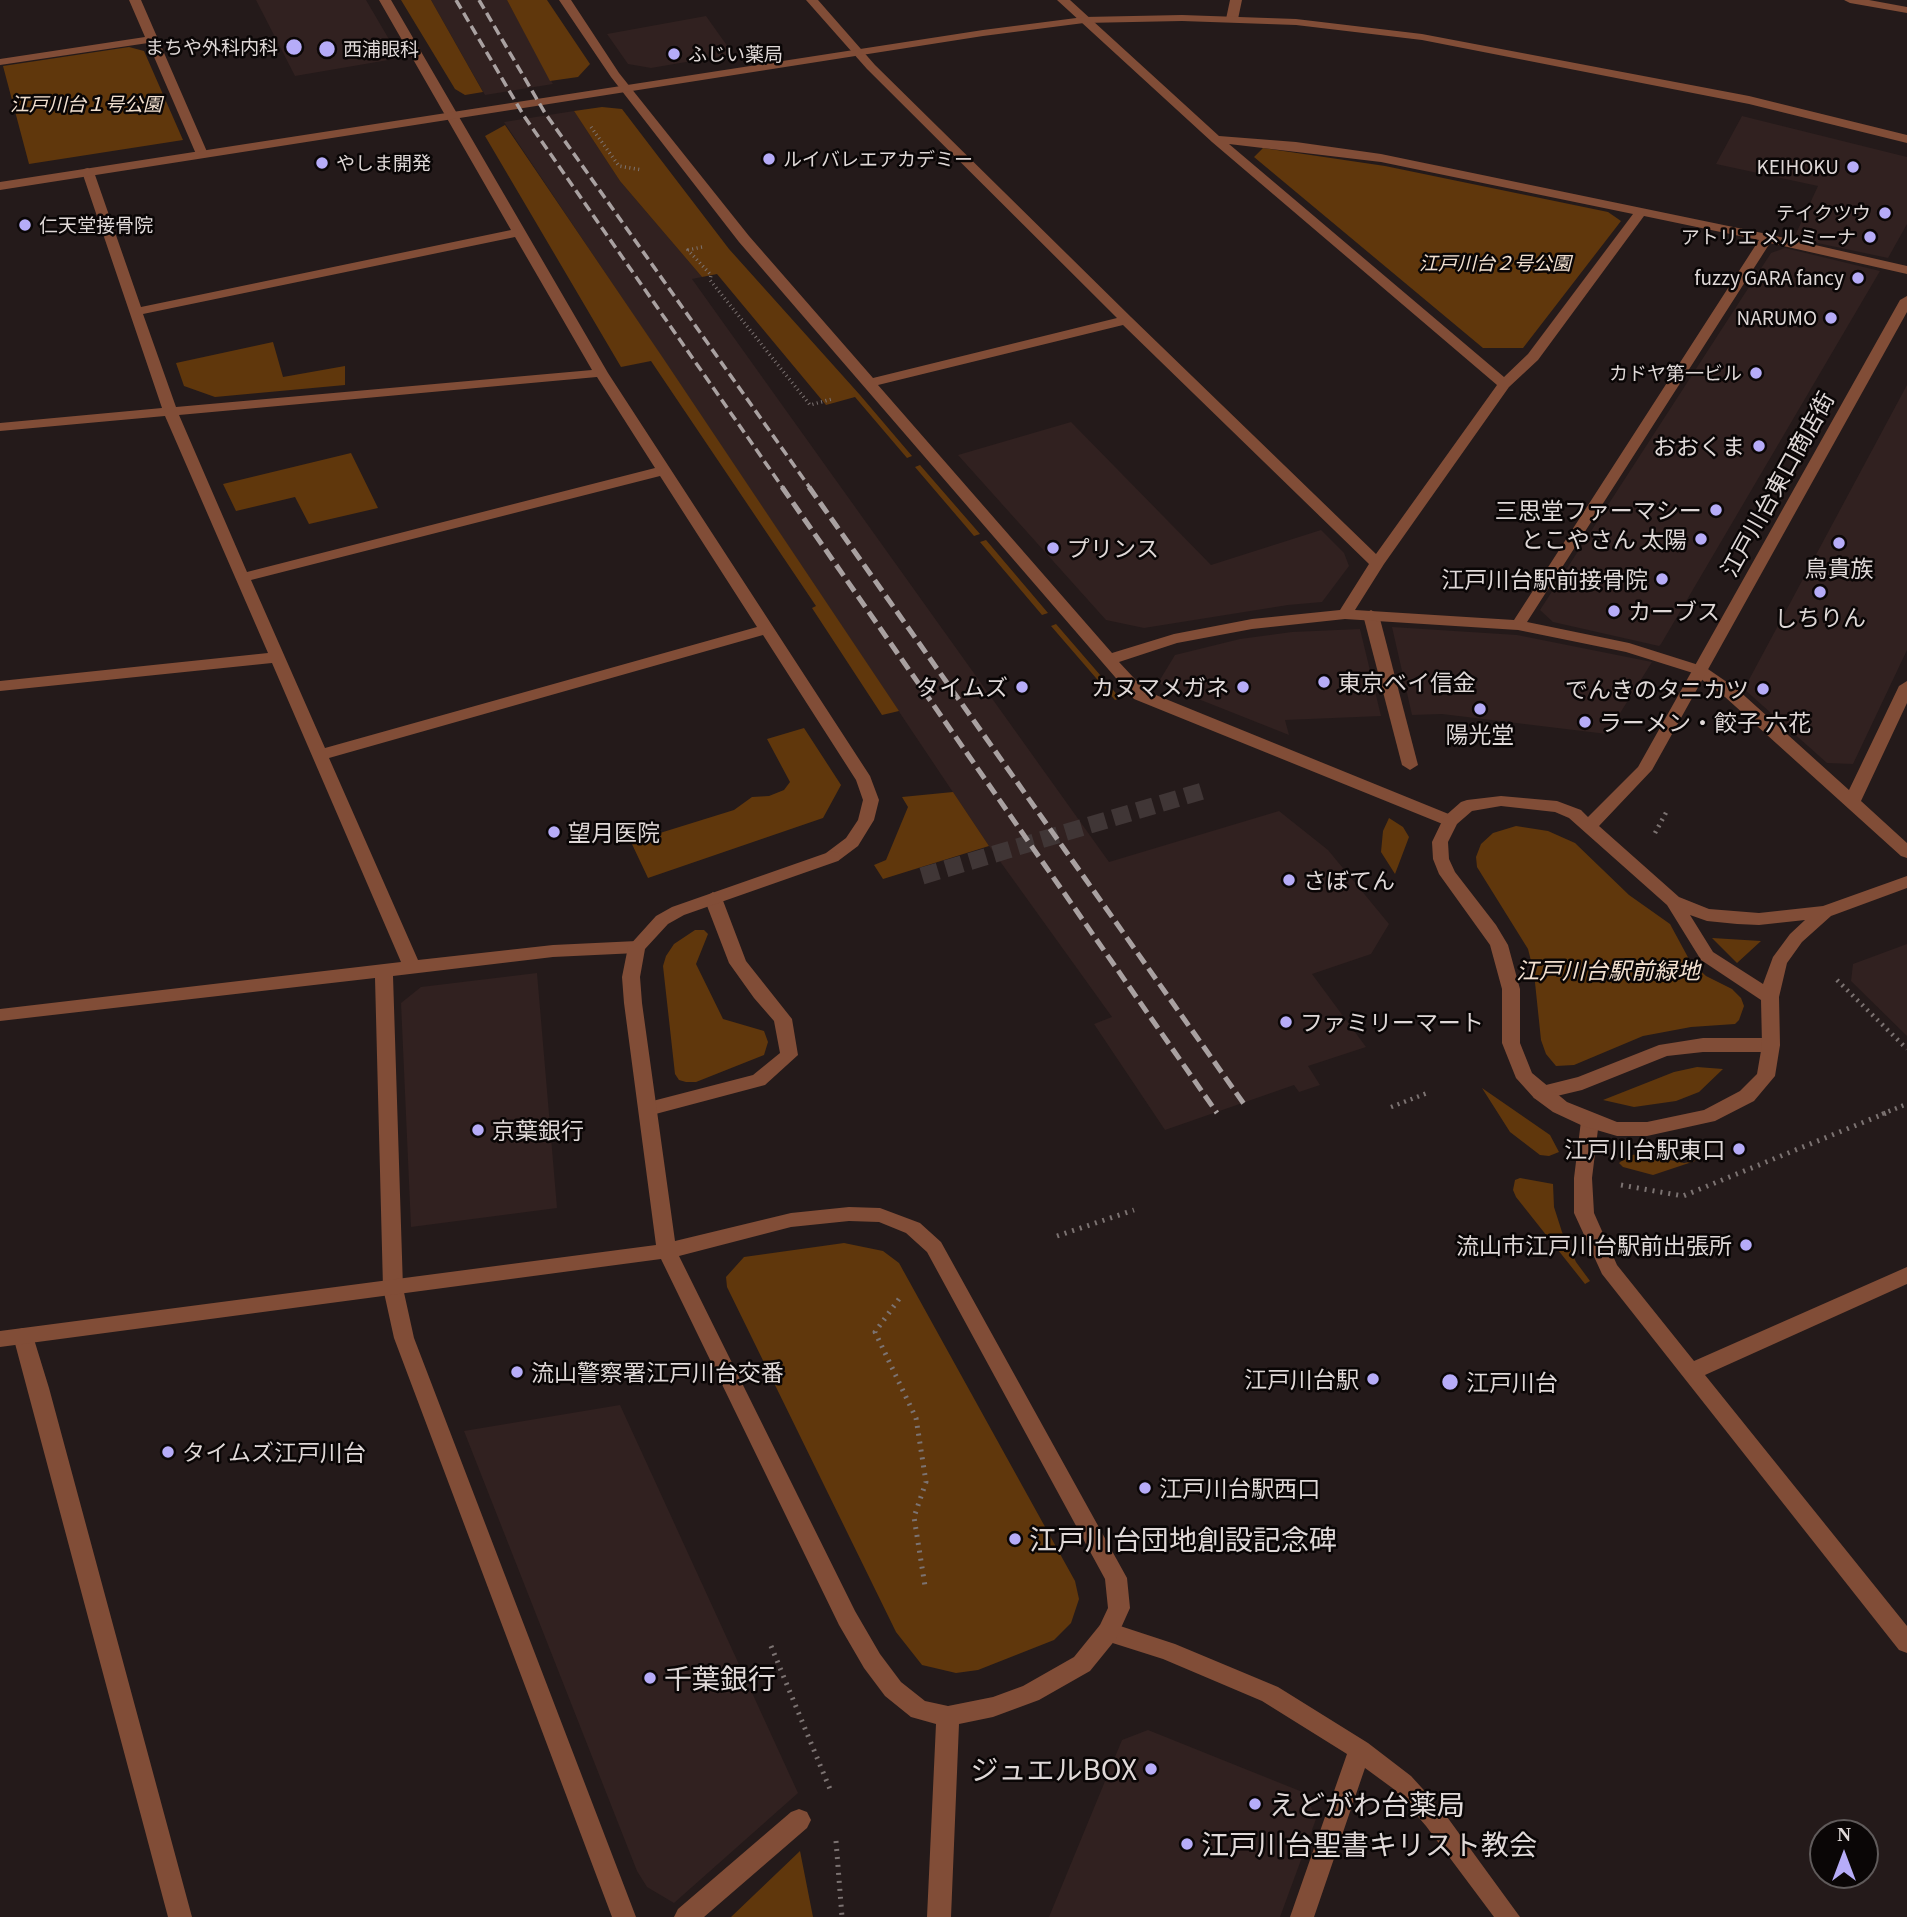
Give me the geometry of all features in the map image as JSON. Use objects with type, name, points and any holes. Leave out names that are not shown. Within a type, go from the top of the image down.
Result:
[{"type":"street","points":[[135,0],[202,154]]},
{"type":"street","points":[[0,1339],[667,1251],[791,1220],[849,1214],[880,1216],[913,1228],[934,1247],[1116,1578],[1119,1608],[1108,1632],[1082,1664],[1031,1692],[993,1707],[948,1716],[919,1710],[893,1689],[872,1661],[847,1618],[667,1251],[631,977],[637,947],[662,920],[713,898],[832,857],[852,842],[866,820],[871,800],[864,780],[601,373],[385,0]]},
{"type":"street","points":[[565,0],[625,88],[744,239],[1140,695],[1450,821]]},
{"type":"street","points":[[812,0],[856,51],[1126,320],[1377,563]]},
{"type":"street","points":[[1063,0],[1216,139],[1504,384]]},
{"type":"street","points":[[1232,19],[1236,0]]},
{"type":"street","points":[[1850,0],[1907,10]]},
{"type":"street","points":[[0,186],[856,51],[1084,20],[1232,19],[1341,26],[1472,46],[1749,100],[1907,139]]},
{"type":"street","points":[[0,62],[154,39]]},
{"type":"street","points":[[1216,139],[1361,155],[1766,238],[1907,270]]},
{"type":"street","points":[[88,172],[170,411],[412,967]]},
{"type":"street","points":[[1345,614],[1377,563],[1504,384],[1533,356],[1641,212]]},
{"type":"street","points":[[135,312],[519,232]]},
{"type":"street","points":[[1518,625],[1766,238]]},
{"type":"street","name":"江戸川台東口商店街","points":[[1589,826],[1644,769],[1907,300]]},
{"type":"street","points":[[873,385],[1126,320]]},
{"type":"street","points":[[0,427],[601,373]]},
{"type":"street","points":[[241,578],[665,470]]},
{"type":"street","points":[[1111,659],[1174,639],[1252,624],[1345,614],[1518,625],[1629,648],[1699,670],[1731,693],[1907,852]]},
{"type":"street","points":[[1371,615],[1410,765]]},
{"type":"street","points":[[318,755],[766,629]]},
{"type":"street","points":[[0,686],[279,657]]},
{"type":"street","points":[[1852,802],[1907,686]]},
{"type":"street","points":[[1770,997],[1707,956],[1673,901],[1574,814],[1557,807],[1501,801],[1466,806],[1450,821],[1440,842],[1441,859],[1447,874],[1490,929],[1499,945],[1511,989],[1511,1043],[1525,1078],[1560,1107],[1590,1121],[1617,1129],[1647,1129],[1708,1116],[1747,1096],[1766,1076],[1771,1045],[1770,997],[1773,976],[1779,961],[1796,938],[1825,912]]},
{"type":"street","points":[[1673,901],[1707,915],[1759,919],[1825,912],[1907,882]]},
{"type":"street","points":[[648,1109],[759,1080],[789,1055],[783,1020],[738,963],[713,898]]},
{"type":"street","points":[[0,1015],[553,951],[637,947]]},
{"type":"street","points":[[384,971],[393,1288],[404,1338],[624,1917]]},
{"type":"street","points":[[1540,1093],[1582,1083],[1665,1050],[1703,1045],[1771,1045]]},
{"type":"street","points":[[1590,1121],[1583,1178],[1584,1213],[1609,1269],[1907,1643]]},
{"type":"street","points":[[1691,1371],[1907,1275]]},
{"type":"street","points":[[23,1336],[180,1917]]},
{"type":"street","points":[[1108,1632],[1167,1651],[1270,1694],[1360,1750],[1403,1783],[1427,1809],[1508,1917]]},
{"type":"street","points":[[939,1917],[948,1716]]},
{"type":"street","points":[[1302,1917],[1360,1750]]},
{"type":"street","points":[[686,1917],[799,1820]]},
{"type":"path","points":[[576,95],[582,114],[619,166],[643,170]]},
{"type":"path","points":[[707,246],[688,250],[711,275],[710,280],[810,405],[873,385]]},
{"type":"path","points":[[1653,838],[1668,809]]},
{"type":"path","points":[[1837,980],[1907,1049]]},
{"type":"path","points":[[1391,1107],[1430,1092]]},
{"type":"path","points":[[1614,1183],[1684,1196],[1907,1104]]},
{"type":"path","points":[[1058,1236],[1134,1210]]},
{"type":"path","points":[[899,1299],[875,1332],[916,1418],[926,1482],[914,1517],[925,1586]]},
{"type":"path","points":[[771,1646],[832,1791],[833,1804]]},
{"type":"path","points":[[835,1829],[842,1917]]},
{"type":"shaded area","points":[[256,0],[366,0],[400,58],[295,76]]},
{"type":"shaded area","points":[[431,0],[507,0],[553,84],[485,95]]},
{"type":"shaded area","points":[[706,16],[733,54],[651,68],[628,64],[607,34]]},
{"type":"shaded area","points":[[574,111],[620,181],[702,277],[692,279],[1109,862],[1279,811],[1328,850],[1389,924],[1371,954],[1312,974],[1366,1047],[1308,1066],[1320,1085],[1299,1092],[1294,1085],[1165,1130],[1094,1024],[1112,1017],[989,846],[504,122]]},
{"type":"shaded area","points":[[1742,116],[1907,157],[1907,224],[1888,258],[1794,238],[1818,186],[1716,164]]},
{"type":"shaded area","points":[[1785,248],[1880,271],[1661,644],[1659,646],[1553,622],[1540,610],[1771,253]]},
{"type":"shaded area","points":[[1907,385],[1907,650],[1853,764],[1827,763],[1744,689]]},
{"type":"shaded area","points":[[1071,422],[1211,565],[1321,530],[1344,553],[1349,566],[1322,602],[1144,628],[1106,620],[958,455]]},
{"type":"shaded area","points":[[1392,627],[1517,635],[1652,662],[1607,734],[1442,714],[1412,715]]},
{"type":"shaded area","points":[[1360,629],[1381,716],[1285,720],[1289,735],[1158,683],[1175,655],[1240,639],[1292,632]]},
{"type":"shaded area","points":[[1907,944],[1907,1036],[1851,981],[1853,964]]},
{"type":"shaded area","name":"京葉銀行","points":[[537,973],[557,1208],[411,1227],[401,1003],[421,987]]},
{"type":"shaded area","name":"千葉銀行","points":[[620,1405],[798,1793],[674,1903],[647,1887],[637,1871],[464,1431]]},
{"type":"shaded area","points":[[1148,1730],[1305,1793],[1316,1819],[1280,1917],[1049,1917],[1122,1740]]},
{"type":"green space","points":[[401,0],[431,0],[483,92],[465,95],[455,89]]},
{"type":"green space","points":[[507,0],[547,0],[590,64],[578,77],[550,81]]},
{"type":"green space","name":"江戸川台１号公園","points":[[129,47],[144,51],[183,140],[29,164],[3,66]]},
{"type":"green space","points":[[602,107],[622,109],[729,249],[912,456],[907,458],[855,397],[826,405],[717,274],[702,277],[620,181],[574,111]]},
{"type":"green space","points":[[505,125],[899,711],[882,715],[812,608],[816,606],[651,361],[621,367],[485,136]]},
{"type":"green space","name":"江戸川台２号公園","points":[[1263,148],[1385,166],[1608,212],[1621,221],[1523,348],[1483,348],[1254,157]]},
{"type":"green space","points":[[273,342],[283,377],[345,366],[345,385],[215,397],[184,386],[176,363]]},
{"type":"green space","points":[[351,453],[378,508],[309,524],[295,497],[236,511],[223,484]]},
{"type":"green space","points":[[920,465],[980,534],[974,536],[915,467]]},
{"type":"green space","points":[[986,540],[1048,613],[1042,615],[980,542]]},
{"type":"green space","points":[[1056,624],[1120,698],[1115,700],[1051,626]]},
{"type":"green space","points":[[804,728],[841,785],[823,818],[648,878],[631,842],[734,810],[752,797],[769,796],[784,790],[790,782],[767,739]]},
{"type":"green space","points":[[953,792],[989,846],[883,879],[874,865],[886,860],[908,807],[902,797]]},
{"type":"green space","points":[[1389,818],[1403,827],[1409,837],[1395,874],[1381,852],[1383,831]]},
{"type":"green space","name":"江戸川台駅前緑地","points":[[1516,826],[1548,831],[1575,843],[1629,895],[1670,924],[1690,961],[1706,976],[1732,989],[1741,998],[1744,1006],[1739,1020],[1735,1024],[1691,1027],[1643,1036],[1574,1065],[1556,1066],[1546,1054],[1541,1040],[1534,973],[1528,949],[1477,867],[1476,857],[1481,844],[1493,833]]},
{"type":"green space","points":[[695,930],[704,930],[708,934],[696,964],[723,1019],[764,1031],[768,1042],[764,1055],[696,1082],[686,1082],[679,1080],[675,1074],[663,966],[674,944]]},
{"type":"green space","points":[[1712,938],[1761,941],[1737,963]]},
{"type":"green space","points":[[1697,1067],[1723,1069],[1699,1092],[1676,1101],[1634,1107],[1603,1100],[1674,1072]]},
{"type":"green space","points":[[1482,1088],[1550,1135],[1559,1152],[1549,1156],[1540,1155],[1510,1132]]},
{"type":"green space","points":[[1642,1154],[1684,1163],[1698,1160],[1653,1175],[1623,1167],[1619,1163],[1630,1155]]},
{"type":"green space","points":[[1520,1178],[1553,1184],[1554,1207],[1562,1232],[1576,1262],[1590,1281],[1585,1284],[1516,1197],[1513,1190],[1515,1180]]},
{"type":"green space","points":[[844,1243],[883,1251],[899,1263],[1075,1581],[1079,1599],[1071,1623],[1054,1640],[978,1670],[956,1673],[922,1665],[896,1632],[727,1287],[726,1277],[744,1257]]},
{"type":"green space","points":[[800,1851],[813,1917],[731,1917]]},
{"type":"tunnel","points":[[922,876],[1209,789]]},
{"type":"railway","points":[[456,0],[524,116],[783,488]]},
{"type":"railway","points":[[479,0],[545,113],[810,488]]},
{"type":"railway","points":[[782,487],[1217,1113]]},
{"type":"railway","points":[[809,487],[1244,1104]]},
{"type":"place","name":"まちや外科内科","points":[[294,47]]},
{"type":"place","name":"西浦眼科","points":[[327,49]]},
{"type":"place","name":"ふじい薬局","points":[[674,54]]},
{"type":"place","name":"ルイバレエアカデミー","points":[[769,159]]},
{"type":"place","name":"やしま開発","points":[[322,163]]},
{"type":"place","name":"KEIHOKU","points":[[1853,167]]},
{"type":"place","name":"テイクツウ","points":[[1885,213]]},
{"type":"place","name":"仁天堂接骨院","points":[[25,225]]},
{"type":"place","name":"アトリエ メルミーナ","points":[[1870,237]]},
{"type":"place","name":"fuzzy GARA fancy","points":[[1858,278]]},
{"type":"place","name":"NARUMO","points":[[1831,318]]},
{"type":"place","name":"カドヤ第一ビル","points":[[1756,373]]},
{"type":"place","name":"おおくま","points":[[1759,446]]},
{"type":"place","name":"三思堂ファーマシー","points":[[1716,510]]},
{"type":"place","name":"とこやさん 太陽","points":[[1701,539]]},
{"type":"place","name":"鳥貴族","points":[[1839,543]]},
{"type":"place","name":"プリンス","points":[[1053,548]]},
{"type":"place","name":"江戸川台駅前接骨院","points":[[1662,579]]},
{"type":"place","name":"しちりん","points":[[1820,592]]},
{"type":"place","name":"カーブス","points":[[1614,611]]},
{"type":"place","name":"東京ベイ信金","points":[[1324,682]]},
{"type":"place","name":"タイムズ","points":[[1022,687]]},
{"type":"place","name":"カヌマメガネ","points":[[1243,687]]},
{"type":"place","name":"でんきのタニカツ","points":[[1763,689]]},
{"type":"place","name":"陽光堂","points":[[1480,709]]},
{"type":"place","name":"ラーメン・餃子 六花","points":[[1585,722]]},
{"type":"place","name":"望月医院","points":[[554,832]]},
{"type":"place","name":"さぼてん","points":[[1289,880]]},
{"type":"place","name":"ファミリーマート","points":[[1286,1022]]},
{"type":"place","name":"京葉銀行","points":[[478,1130]]},
{"type":"place","name":"江戸川台駅東口","points":[[1739,1149]]},
{"type":"place","name":"流山市江戸川台駅前出張所","points":[[1746,1245]]},
{"type":"place","name":"流山警察署江戸川台交番","points":[[517,1372]]},
{"type":"place","name":"江戸川台駅","points":[[1373,1379]]},
{"type":"place","name":"江戸川台","points":[[1450,1382]]},
{"type":"place","name":"タイムズ江戸川台","points":[[168,1452]]},
{"type":"place","name":"江戸川台駅西口","points":[[1145,1488]]},
{"type":"place","name":"江戸川台団地創設記念碑","points":[[1015,1539]]},
{"type":"place","name":"千葉銀行","points":[[650,1678]]},
{"type":"place","name":"ジュエルBOX","points":[[1151,1769]]},
{"type":"place","name":"えどがわ台薬局","points":[[1255,1804]]},
{"type":"place","name":"江戸川台聖書キリスト教会","points":[[1187,1844]]}]
